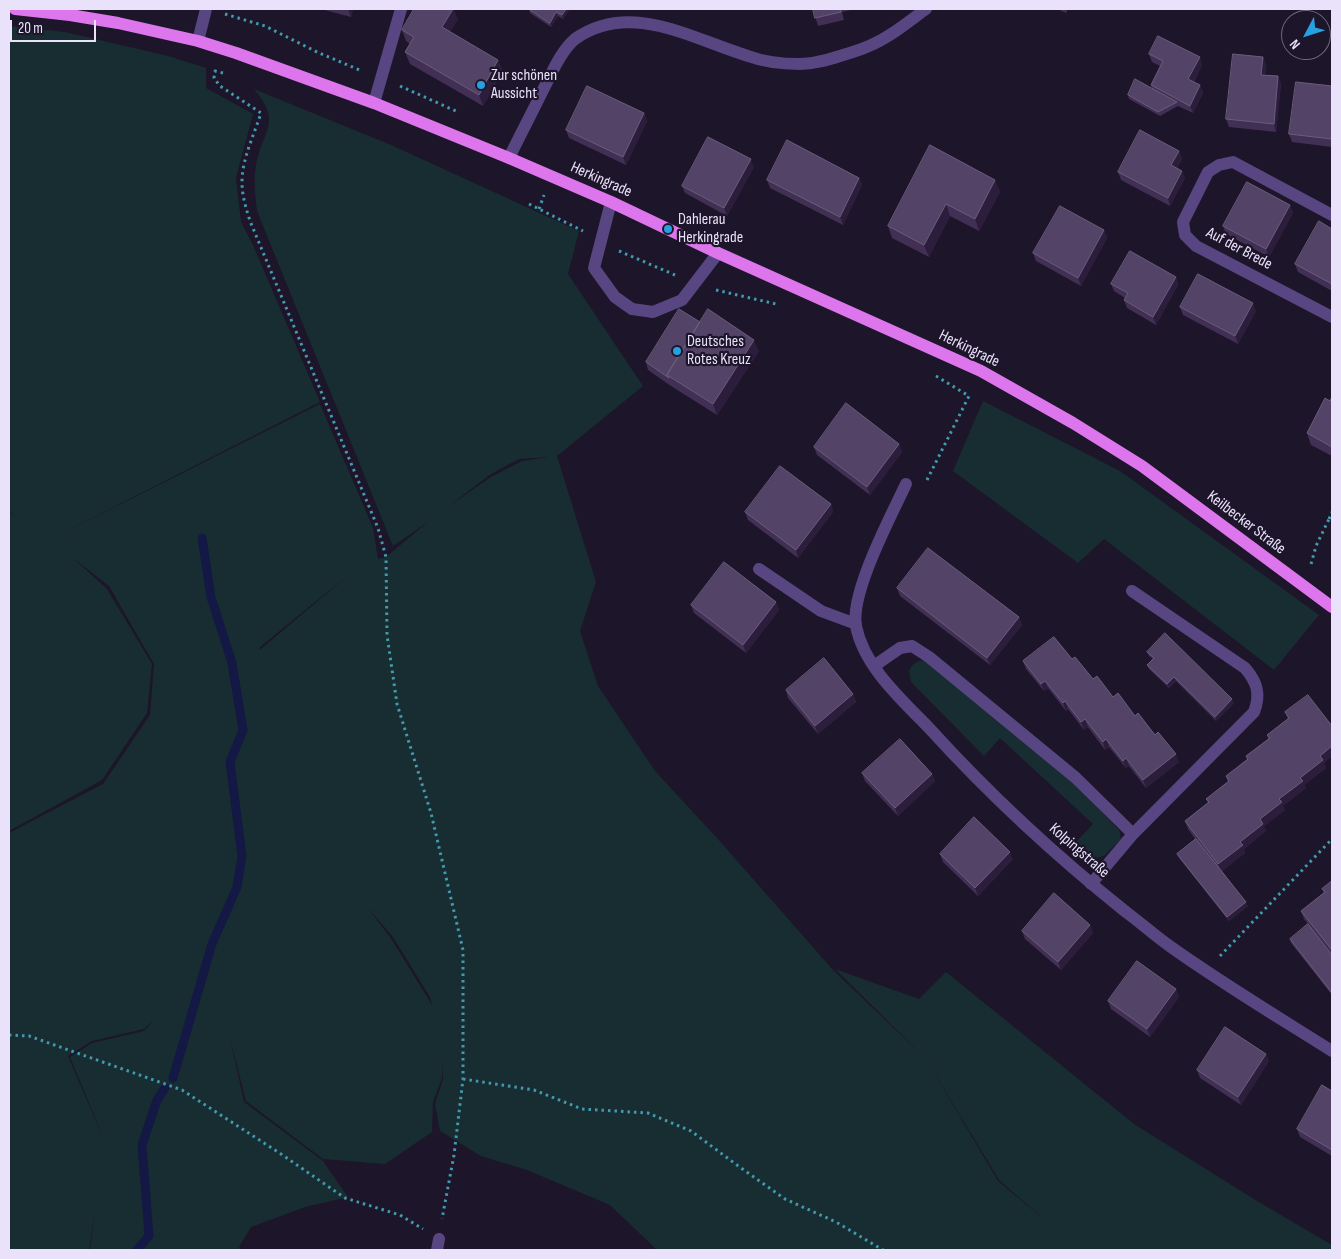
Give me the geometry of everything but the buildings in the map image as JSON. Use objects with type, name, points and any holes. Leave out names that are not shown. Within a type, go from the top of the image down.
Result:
[{"type":"main road","name":"Herkingrade","points":[[15,9],[118,23],[198,41],[374,103],[611,202],[718,254],[981,371],[1073,423],[1142,466]]},
{"type":"main road","name":"Keilbecker Straße","points":[[1142,466],[1332,607]]},
{"type":"street","points":[[198,41],[206,9]]},
{"type":"street","points":[[374,103],[401,9]]},
{"type":"street","points":[[509,158],[558,61],[574,40],[606,18],[656,21],[677,27],[748,56],[780,64],[802,64],[824,61],[870,46],[926,9]]},
{"type":"street","name":"Auf der Brede","points":[[1332,215],[1234,162],[1220,165],[1208,172],[1183,222],[1185,235],[1196,246],[1332,317]]},
{"type":"street","points":[[611,202],[594,268],[615,297],[632,309],[653,312],[682,300],[718,254]]},
{"type":"street","points":[[759,569],[821,610],[856,624],[858,592],[906,484]]},
{"type":"street","points":[[1091,884],[1133,834],[1254,712],[1258,702],[1258,692],[1252,677],[1239,664],[1132,590]]},
{"type":"street","name":"Kolpingstraße","points":[[856,624],[861,644],[874,666],[894,692],[967,770],[1091,884],[1169,946],[1257,1005],[1332,1051]]},
{"type":"street","points":[[874,666],[900,648],[912,646],[929,657],[1076,778],[1133,834]]},
{"type":"path","points":[[9,1035],[28,1036],[182,1090],[345,1198],[400,1215],[438,1244],[454,1155],[463,1079],[463,950],[431,813],[397,704],[387,635],[386,557],[378,528],[250,221],[244,202],[243,168],[261,112],[220,86],[214,78],[215,71],[228,75],[236,54]]},
{"type":"path","points":[[696,282],[715,290],[779,305]]},
{"type":"path","points":[[935,376],[968,396],[936,461]]},
{"type":"path","points":[[1316,546],[1330,520],[1332,512]]},
{"type":"path","points":[[1206,971],[1332,839]]},
{"type":"path","points":[[463,1079],[534,1090],[582,1109],[648,1113],[691,1131],[785,1199],[836,1222],[884,1250]]},
{"type":"green space","points":[[9,26],[65,32],[168,56],[206,68],[206,88],[253,114],[236,178],[241,222],[253,245],[320,402],[51,539],[320,404],[373,528],[378,559],[386,557],[428,522],[393,546],[257,211],[255,173],[260,149],[269,125],[269,117],[267,109],[254,89],[391,145],[579,231],[568,274],[643,386],[557,456],[596,582],[580,631],[598,686],[655,771],[717,838],[833,970],[926,1059],[835,969],[919,999],[946,972],[1134,1124],[1257,1201],[1332,1245],[1332,1250],[657,1250],[610,1205],[527,1170],[481,1156],[440,1131],[435,1104],[443,1079],[443,1063],[442,1078],[433,1102],[432,1132],[385,1164],[323,1159],[246,1101],[230,1038],[244,1102],[323,1161],[348,1197],[305,1207],[251,1227],[239,1247],[241,1250],[90,1250],[95,1211],[89,1250],[9,1250],[9,833],[103,784],[150,715],[154,664],[109,586],[73,558],[107,589],[152,664],[147,713],[102,780],[9,831],[9,512],[16,516],[9,511]],"holes":[[[549,457],[522,461],[491,477],[449,506],[491,474],[519,459]],[[352,572],[261,649],[260,647]],[[367,907],[393,937],[430,997],[432,1005],[390,937]],[[155,1019],[144,1031],[92,1043],[70,1057],[107,1147],[68,1056],[92,1041],[144,1029]],[[926,1059],[999,1180],[1046,1221],[998,1181]]]},
{"type":"green space","points":[[983,401],[1120,471],[1319,615],[1274,670],[1104,539],[1078,563],[953,471]]},
{"type":"green space","points":[[924,660],[1077,785],[1119,830],[1121,839],[1104,856],[1095,858],[1076,842],[1093,824],[1000,738],[984,756],[911,682],[909,670],[915,663]]},
{"type":"waterway","points":[[173,1078],[212,944],[237,887],[242,856],[230,762],[243,730],[232,663],[211,597],[202,538]]},
{"type":"waterway","points":[[137,1250],[149,1236],[142,1145],[157,1100],[165,1088]]},
{"type":"place","name":"Zur schönen Aussicht","points":[[481,85]]},
{"type":"place","name":"Dahlerau Herkingrade","points":[[668,229]]},
{"type":"place","name":"Deutsches Rotes Kreuz","points":[[677,351]]}]
